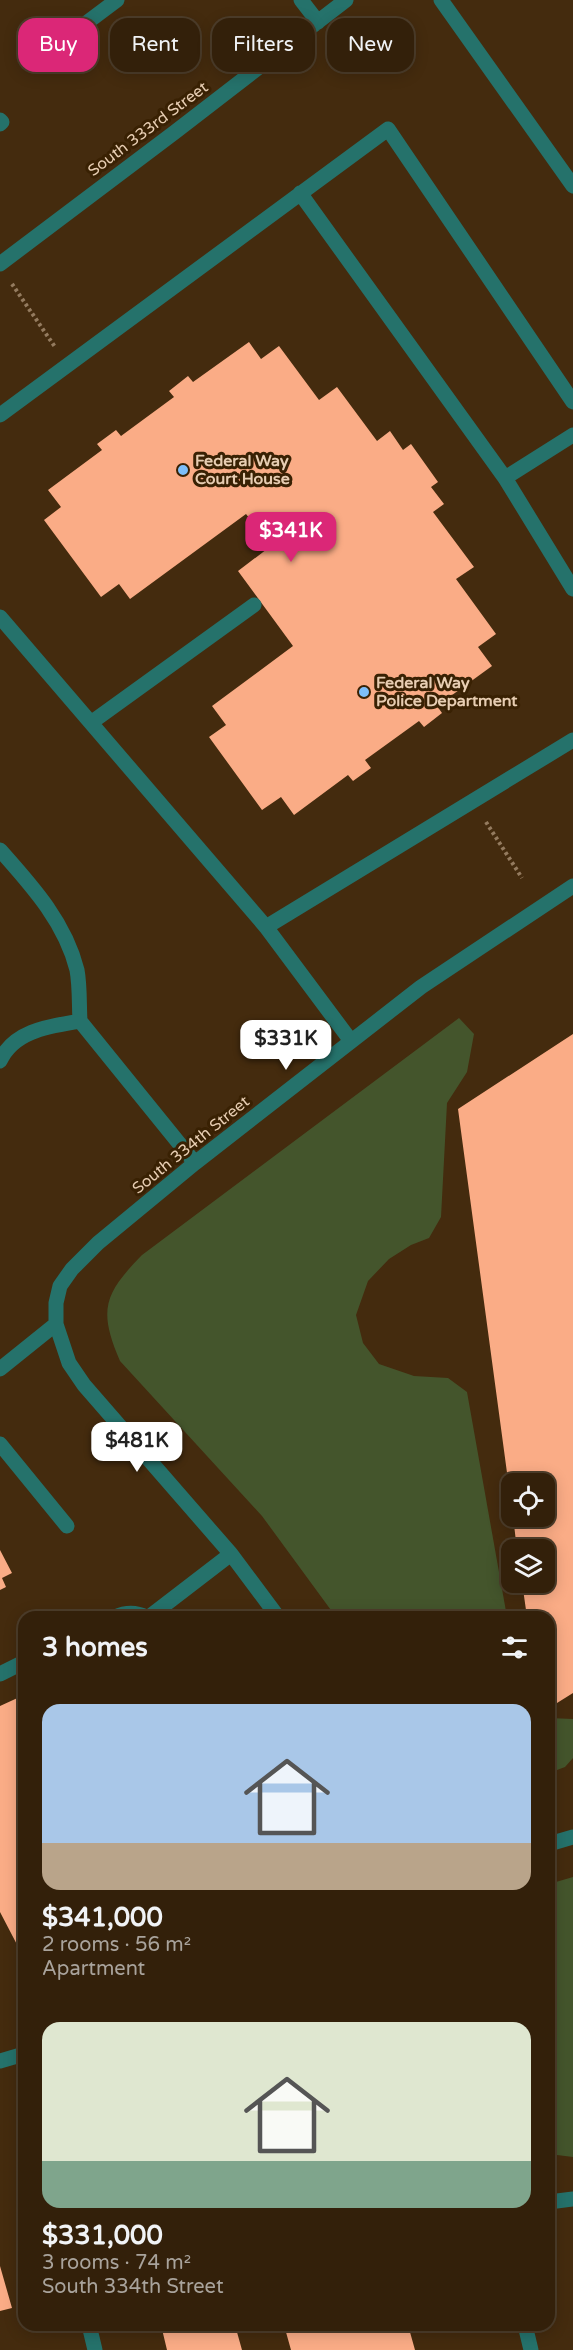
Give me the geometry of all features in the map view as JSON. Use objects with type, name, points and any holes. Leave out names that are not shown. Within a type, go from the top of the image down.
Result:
[{"type":"street","points":[[93,18],[117,0]]},
{"type":"street","points":[[301,0],[318,22]]},
{"type":"street","name":"South 333rd Street","points":[[3,270],[346,0]]},
{"type":"street","points":[[441,0],[573,186]]},
{"type":"street","points":[[0,415],[388,129],[573,402]]},
{"type":"street","points":[[300,193],[505,478],[573,589]]},
{"type":"street","points":[[505,478],[573,435]]},
{"type":"street","points":[[92,722],[255,605]]},
{"type":"street","points":[[0,617],[266,927],[351,1041]]},
{"type":"street","points":[[266,927],[573,740]]},
{"type":"street","points":[[0,850],[36,890],[68,943],[77,972],[80,1021],[195,1163]]},
{"type":"street","name":"South 334th Street","points":[[56,1324],[56,1303],[60,1286],[72,1269],[98,1243],[195,1163],[421,987],[573,886]]},
{"type":"street","points":[[0,1061],[14,1042],[29,1034],[49,1026],[80,1021]]},
{"type":"street","points":[[0,1369],[56,1324],[69,1363],[84,1385],[231,1554],[274,1611]]},
{"type":"street","points":[[0,1444],[67,1526]]},
{"type":"street","points":[[156,1611],[231,1554]]},
{"type":"street","points":[[0,1674],[18,1665]]},
{"type":"street","points":[[555,1842],[573,1838]]},
{"type":"street","points":[[0,2061],[18,2056]]},
{"type":"street","points":[[555,2201],[573,2199]]},
{"type":"street","points":[[91,2331],[95,2350]]},
{"type":"street","points":[[526,2331],[531,2350]]},
{"type":"path","points":[[3,270],[67,365]]},
{"type":"path","points":[[472,801],[522,878]]},
{"type":"green space","points":[[459,1018],[474,1034],[467,1072],[447,1103],[441,1217],[429,1238],[411,1245],[389,1259],[368,1281],[356,1315],[363,1343],[379,1364],[414,1376],[448,1378],[467,1392],[506,1611],[332,1611],[262,1516],[120,1361],[109,1328],[108,1304],[119,1281],[142,1255]]},
{"type":"green space","points":[[555,1718],[573,1719],[573,1758],[565,1767],[555,1771]]},
{"type":"green space","points":[[573,1877],[573,2157],[555,2155],[555,1882]]},
{"type":"building","points":[[249,342],[261,359],[279,346],[319,400],[337,387],[377,441],[390,431],[403,450],[411,444],[438,482],[431,487],[444,504],[433,512],[474,567],[456,579],[496,634],[478,647],[492,666],[437,706],[442,713],[424,727],[419,721],[365,760],[371,768],[353,781],[348,775],[294,815],[281,797],[262,810],[209,737],[226,725],[212,706],[293,646],[238,571],[271,546],[246,514],[130,599],[119,584],[101,597],[44,520],[61,507],[48,490],[102,450],[97,444],[116,430],[121,436],[174,397],[169,391],[188,376],[193,382]]},
{"type":"building","points":[[573,1034],[573,1693],[555,1704],[555,1611],[526,1611],[524,1593],[555,1593],[555,1539],[516,1539],[514,1527],[555,1527],[555,1473],[507,1473],[458,1109]]},
{"type":"building","points":[[0,1550],[12,1573],[2,1578],[6,1587],[0,1590]]},
{"type":"building","points":[[18,1698],[18,1946],[0,1912],[0,1706]]},
{"type":"building","points":[[0,2266],[12,2308],[0,2311]]},
{"type":"building","points":[[162,2331],[237,2331],[242,2350],[167,2350]]},
{"type":"building","points":[[286,2331],[410,2331],[415,2350],[291,2350]]},
{"type":"place","name":"Federal Way Court House","points":[[183,470]]},
{"type":"place","name":"Federal Way Police Department","points":[[364,692]]}]
